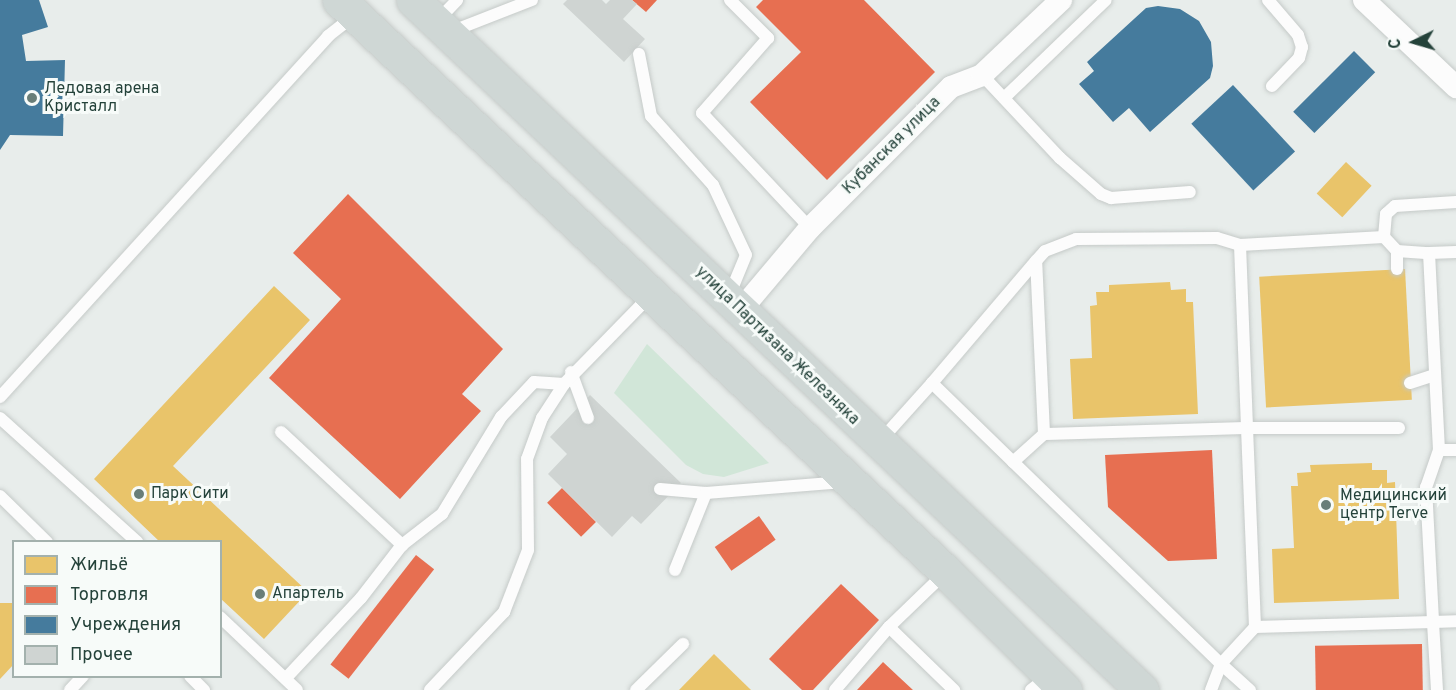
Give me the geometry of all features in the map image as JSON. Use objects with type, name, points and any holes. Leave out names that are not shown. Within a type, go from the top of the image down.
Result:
[{"type":"main road","points":[[347,8],[652,294],[846,482],[946,572],[1049,685]]},
{"type":"main road","name":"улица Партизана Железняка","points":[[439,14],[734,306],[1142,690]]},
{"type":"street","name":"Кубанская улица","points":[[734,306],[951,87],[982,75],[1061,0]]},
{"type":"street","points":[[1364,0],[1456,87]]},
{"type":"lane","points":[[439,14],[532,0]]},
{"type":"lane","points":[[730,0],[768,38],[702,113],[810,228]]},
{"type":"lane","points":[[1004,99],[1106,0]]},
{"type":"lane","points":[[1268,0],[1298,35],[1302,46],[1299,58],[1272,86]]},
{"type":"lane","points":[[0,397],[328,36],[347,8]]},
{"type":"lane","points":[[639,54],[651,116],[713,185],[731,216],[746,255],[734,306]]},
{"type":"lane","points":[[982,75],[1060,158],[1101,194],[1111,198],[1190,192]]},
{"type":"lane","points":[[1397,269],[1397,251],[1384,237],[1386,214],[1395,206],[1456,202]]},
{"type":"lane","points":[[878,443],[1036,261],[1054,245],[1076,239],[1217,238],[1240,245],[1384,237]]},
{"type":"lane","points":[[1211,690],[1221,664],[1255,627],[1240,245]]},
{"type":"lane","points":[[1397,251],[1456,252]]},
{"type":"lane","points":[[1429,253],[1439,450],[1426,487],[1437,690]]},
{"type":"lane","points":[[1036,261],[1044,434]]},
{"type":"lane","points":[[430,690],[504,612],[528,550],[527,459],[542,418],[572,372],[652,294]]},
{"type":"lane","points":[[572,372],[588,418]]},
{"type":"lane","points":[[1410,383],[1434,375]]},
{"type":"lane","points":[[287,677],[361,598],[402,545],[442,514],[501,417],[534,382],[564,384]]},
{"type":"lane","points":[[932,383],[1250,690]]},
{"type":"lane","points":[[0,418],[135,540]]},
{"type":"lane","points":[[1013,462],[1044,434],[1248,428],[1399,428]]},
{"type":"lane","points":[[281,432],[402,545]]},
{"type":"lane","points":[[1439,450],[1456,450]]},
{"type":"lane","points":[[660,489],[706,493],[846,482]]},
{"type":"lane","points":[[675,570],[706,493]]},
{"type":"lane","points":[[0,496],[45,540]]},
{"type":"lane","points":[[835,690],[889,627],[946,572]]},
{"type":"lane","points":[[222,619],[287,677],[297,690]]},
{"type":"lane","points":[[1255,627],[1456,621]]},
{"type":"lane","points":[[889,627],[954,690]]},
{"type":"lane","points":[[636,690],[683,644]]},
{"type":"lane","points":[[70,690],[81,678]]},
{"type":"lane","points":[[192,678],[204,690]]},
{"type":"green space","points":[[647,344],[769,463],[724,477],[703,474],[686,465],[614,393]]},
{"type":"building: Жильё","points":[[1346,162],[1372,186],[1342,217],[1317,193]]},
{"type":"building: Жильё","points":[[1405,269],[1412,400],[1266,407],[1259,277]]},
{"type":"building: Жильё","points":[[1170,282],[1171,290],[1186,289],[1186,302],[1193,302],[1198,414],[1073,419],[1070,359],[1092,358],[1090,306],[1097,305],[1096,292],[1109,292],[1109,285]]},
{"type":"building: Жильё","points":[[274,286],[310,320],[173,466],[308,592],[264,639],[222,600],[222,540],[158,540],[94,479]]},
{"type":"building: Жильё","points":[[1372,463],[1372,470],[1387,470],[1387,483],[1395,482],[1399,599],[1274,603],[1272,549],[1294,548],[1291,486],[1298,486],[1297,473],[1311,472],[1310,465]]},
{"type":"building: Жильё","points":[[0,603],[12,603],[12,666],[0,679]]},
{"type":"building: Жильё","points":[[714,654],[751,690],[679,690]]},
{"type":"building: Торговля","points":[[632,0],[657,0],[646,12]]},
{"type":"building: Торговля","points":[[763,0],[864,0],[935,72],[827,180],[750,102],[801,52],[756,7]]},
{"type":"building: Торговля","points":[[348,194],[503,349],[462,394],[481,411],[400,499],[269,378],[341,299],[293,253]]},
{"type":"building: Торговля","points":[[1212,450],[1217,559],[1168,561],[1108,507],[1105,455]]},
{"type":"building: Торговля","points":[[562,488],[596,522],[581,537],[547,503]]},
{"type":"building: Торговля","points":[[759,516],[776,540],[731,571],[715,547]]},
{"type":"building: Торговля","points":[[416,555],[434,569],[349,679],[330,665]]},
{"type":"building: Торговля","points":[[841,584],[879,620],[813,690],[802,690],[769,659]]},
{"type":"building: Торговля","points":[[1422,644],[1423,690],[1316,690],[1315,646]]},
{"type":"building: Торговля","points":[[883,662],[899,677],[913,690],[857,690]]},
{"type":"building: Учреждения","name":"Ледовая арена Кристалл","points":[[0,0],[39,0],[48,27],[22,35],[26,61],[65,60],[63,136],[10,135],[0,150]]},
{"type":"building: Учреждения","points":[[1158,6],[1180,9],[1199,21],[1211,42],[1213,66],[1210,78],[1150,132],[1129,108],[1113,122],[1079,84],[1094,71],[1087,62],[1146,8]]},
{"type":"building: Учреждения","points":[[1354,51],[1375,72],[1314,133],[1293,112]]},
{"type":"building: Учреждения","points":[[1233,85],[1295,152],[1253,190],[1191,124]]},
{"type":"building: Прочее","points":[[567,0],[602,0],[606,4],[610,0],[632,0],[637,4],[623,19],[645,39],[624,62],[563,4]]},
{"type":"building: Прочее","points":[[590,395],[681,483],[641,524],[632,516],[612,537],[548,474],[567,454],[550,437]]},
{"type":"place","name":"Ледовая арена Кристалл","points":[[32,98]]},
{"type":"place","name":"Парк Сити","points":[[139,494]]},
{"type":"place","name":"Медицинский центр Terve","points":[[1326,505]]},
{"type":"place","name":"Апартель","points":[[260,594]]}]
